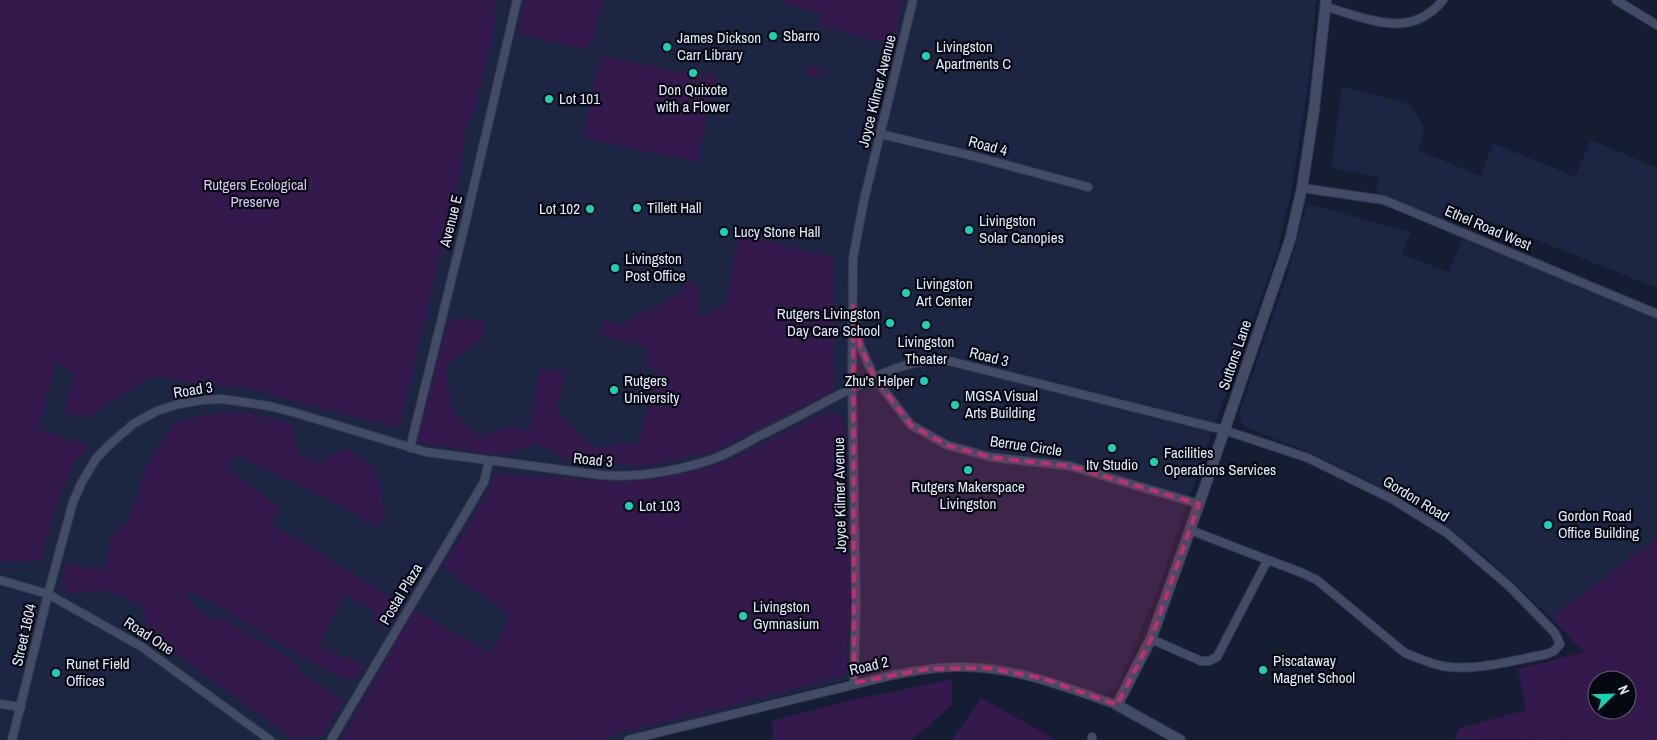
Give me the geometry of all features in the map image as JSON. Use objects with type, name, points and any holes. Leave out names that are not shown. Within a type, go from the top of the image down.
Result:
[{"type":"street","name":"Avenue E","points":[[410,448],[466,220],[517,0]]},
{"type":"street","name":"Joyce Kilmer Avenue","points":[[854,683],[856,602],[852,388],[853,267],[856,239],[864,200],[913,0]]},
{"type":"street","points":[[1326,3],[1379,23],[1393,24],[1409,22],[1423,17],[1432,12],[1443,0]]},
{"type":"street","points":[[1616,0],[1657,25]]},
{"type":"street","points":[[1629,8],[1633,0]]},
{"type":"street","name":"Suttons Lane","points":[[1117,705],[1150,639],[1190,530],[1290,240],[1302,188],[1314,110],[1326,3]]},
{"type":"street","name":"Road 4","points":[[880,134],[973,156],[1088,187]]},
{"type":"street","name":"Ethel Road West","points":[[1302,188],[1384,200],[1657,314]]},
{"type":"street","name":"Joyce Kilmer Avenue","points":[[853,306],[860,345],[874,377]]},
{"type":"street","name":"Road 3","points":[[48,594],[72,502],[95,460],[115,438],[133,424],[158,411],[179,404],[202,400],[221,399],[269,406],[426,452],[616,476],[672,470],[714,459],[874,377],[903,365],[934,360],[950,362],[1224,430]]},
{"type":"street","name":"Berrue Circle","points":[[874,377],[911,425],[947,445],[990,457],[1070,466],[1198,504]]},
{"type":"street","name":"Gordon Road","points":[[1224,430],[1308,458],[1392,499],[1447,533],[1509,586],[1555,633],[1560,644],[1554,651],[1547,654],[1483,666],[1460,668],[1443,666],[1405,653],[1317,580],[1267,561]]},
{"type":"street","name":"Postal Plaza","points":[[330,740],[484,482],[489,460]]},
{"type":"street","points":[[1150,639],[1201,661],[1209,661],[1217,656],[1267,561],[1190,530]]},
{"type":"street","name":"Road One","points":[[0,580],[48,594],[142,646],[270,740]]},
{"type":"street","name":"Street 1604","points":[[12,740],[48,594]]},
{"type":"street","name":"Road 2","points":[[628,740],[854,683],[927,669],[958,667],[987,668],[1015,672],[1041,678],[1117,705]]},
{"type":"street","points":[[0,704],[21,707]]},
{"type":"street","points":[[1117,705],[1180,740]]},
{"type":"highlighted area","points":[[853,306],[860,345],[874,377],[911,425],[947,445],[990,457],[1070,466],[1199,504],[1151,639],[1117,705],[1041,678],[987,668],[927,669],[854,683]]},
{"type":"shaded area","name":"Rutgers University","points":[[0,0],[1316,0],[1310,71],[1291,193],[1277,253],[1219,412],[1156,595],[1117,686],[1110,692],[1103,694],[1042,675],[1015,669],[987,665],[929,665],[854,678],[615,740],[0,740]]},
{"type":"shaded area","points":[[1342,86],[1411,105],[1424,127],[1419,151],[1481,176],[1493,143],[1575,177],[1591,140],[1657,168],[1657,288],[1449,205],[1441,226],[1375,203],[1378,177],[1331,168]]},
{"type":"shaded area","points":[[1307,204],[1411,232],[1402,255],[1449,272],[1464,236],[1657,314],[1657,538],[1551,618],[1482,553],[1402,498],[1320,457],[1245,427],[1241,422],[1239,413],[1287,275]]},
{"type":"green space","name":"Rutgers Ecological Preserve","points":[[0,0],[496,0],[492,36],[474,112],[465,128],[461,166],[399,427],[360,419],[242,387],[202,385],[154,375],[86,418],[64,412],[74,374],[56,362],[38,428],[88,447],[74,464],[58,498],[41,558],[38,561],[0,562]]},
{"type":"green space","points":[[525,0],[602,0],[594,38],[586,49],[518,34]]},
{"type":"green space","points":[[785,0],[905,0],[901,3],[895,41],[888,44],[819,26],[822,14],[784,4]]},
{"type":"green space","points":[[602,56],[686,73],[706,73],[717,78],[696,163],[679,157],[583,138],[596,71]]},
{"type":"green space","points":[[805,67],[821,67],[817,77],[811,77],[805,70]]},
{"type":"green space","points":[[738,234],[833,257],[834,390],[711,452],[645,466],[568,461],[538,443],[499,456],[416,442],[449,318],[482,320],[483,337],[445,366],[451,409],[479,436],[509,427],[529,430],[540,369],[564,371],[556,411],[593,448],[638,443],[657,371],[644,364],[646,347],[598,335],[605,319],[618,326],[679,294],[687,281],[698,286],[697,314],[704,316],[726,303]]},
{"type":"green space","points":[[245,411],[292,424],[293,438],[299,454],[322,464],[326,458],[348,449],[371,465],[381,489],[385,516],[375,527],[343,506],[234,455],[227,469],[281,509],[271,523],[403,605],[389,627],[375,624],[373,610],[344,595],[318,646],[357,662],[365,670],[349,682],[293,652],[204,598],[188,591],[186,595],[196,608],[212,619],[223,617],[239,629],[294,660],[301,674],[344,701],[322,736],[293,739],[160,643],[150,635],[141,604],[105,590],[70,594],[62,586],[64,561],[78,567],[105,568],[111,539],[130,517],[146,467],[174,422],[205,415]]},
{"type":"green space","points":[[824,414],[838,414],[846,427],[851,594],[845,675],[618,733],[604,740],[341,740],[414,610],[491,653],[510,615],[442,567],[485,497],[495,473],[621,482],[672,477],[728,461]]},
{"type":"green space","points":[[1657,538],[1657,740],[1454,739],[1460,728],[1526,710],[1518,669],[1584,652],[1551,618]]},
{"type":"green space","points":[[952,679],[952,705],[911,740],[773,740],[771,721],[852,700]]},
{"type":"green space","points":[[981,698],[1056,740],[952,740]]},
{"type":"place","name":"Sbarro","points":[[773,36]]},
{"type":"place","name":"James Dickson Carr Library","points":[[667,47]]},
{"type":"place","name":"Livingston Apartments C","points":[[926,56]]},
{"type":"place","name":"Don Quixote with a Flower","points":[[693,73]]},
{"type":"place","name":"Lot 101","points":[[549,99]]},
{"type":"place","name":"Tillett Hall","points":[[637,208]]},
{"type":"place","name":"Lot 102","points":[[590,209]]},
{"type":"place","name":"Livingston Solar Canopies","points":[[969,230]]},
{"type":"place","name":"Lucy Stone Hall","points":[[724,232]]},
{"type":"place","name":"Livingston Post Office","points":[[615,268]]},
{"type":"place","name":"Livingston Art Center","points":[[906,293]]},
{"type":"place","name":"Rutgers Livingston Day Care School","points":[[890,323]]},
{"type":"place","name":"Livingston Theater","points":[[926,325]]},
{"type":"place","name":"Zhu's Helper","points":[[924,381]]},
{"type":"place","name":"Rutgers University","points":[[614,390]]},
{"type":"place","name":"MGSA Visual Arts Building","points":[[955,405]]},
{"type":"place","name":"Itv Studio","points":[[1112,448]]},
{"type":"place","name":"Facilities Operations Services","points":[[1154,462]]},
{"type":"place","name":"Rutgers Makerspace Livingston","points":[[968,470]]},
{"type":"place","name":"Lot 103","points":[[629,506]]},
{"type":"place","name":"Gordon Road Office Building","points":[[1548,525]]},
{"type":"place","name":"Livingston Gymnasium","points":[[743,616]]},
{"type":"place","name":"Piscataway Magnet School","points":[[1263,670]]},
{"type":"place","name":"Runet Field Offices","points":[[56,673]]}]
